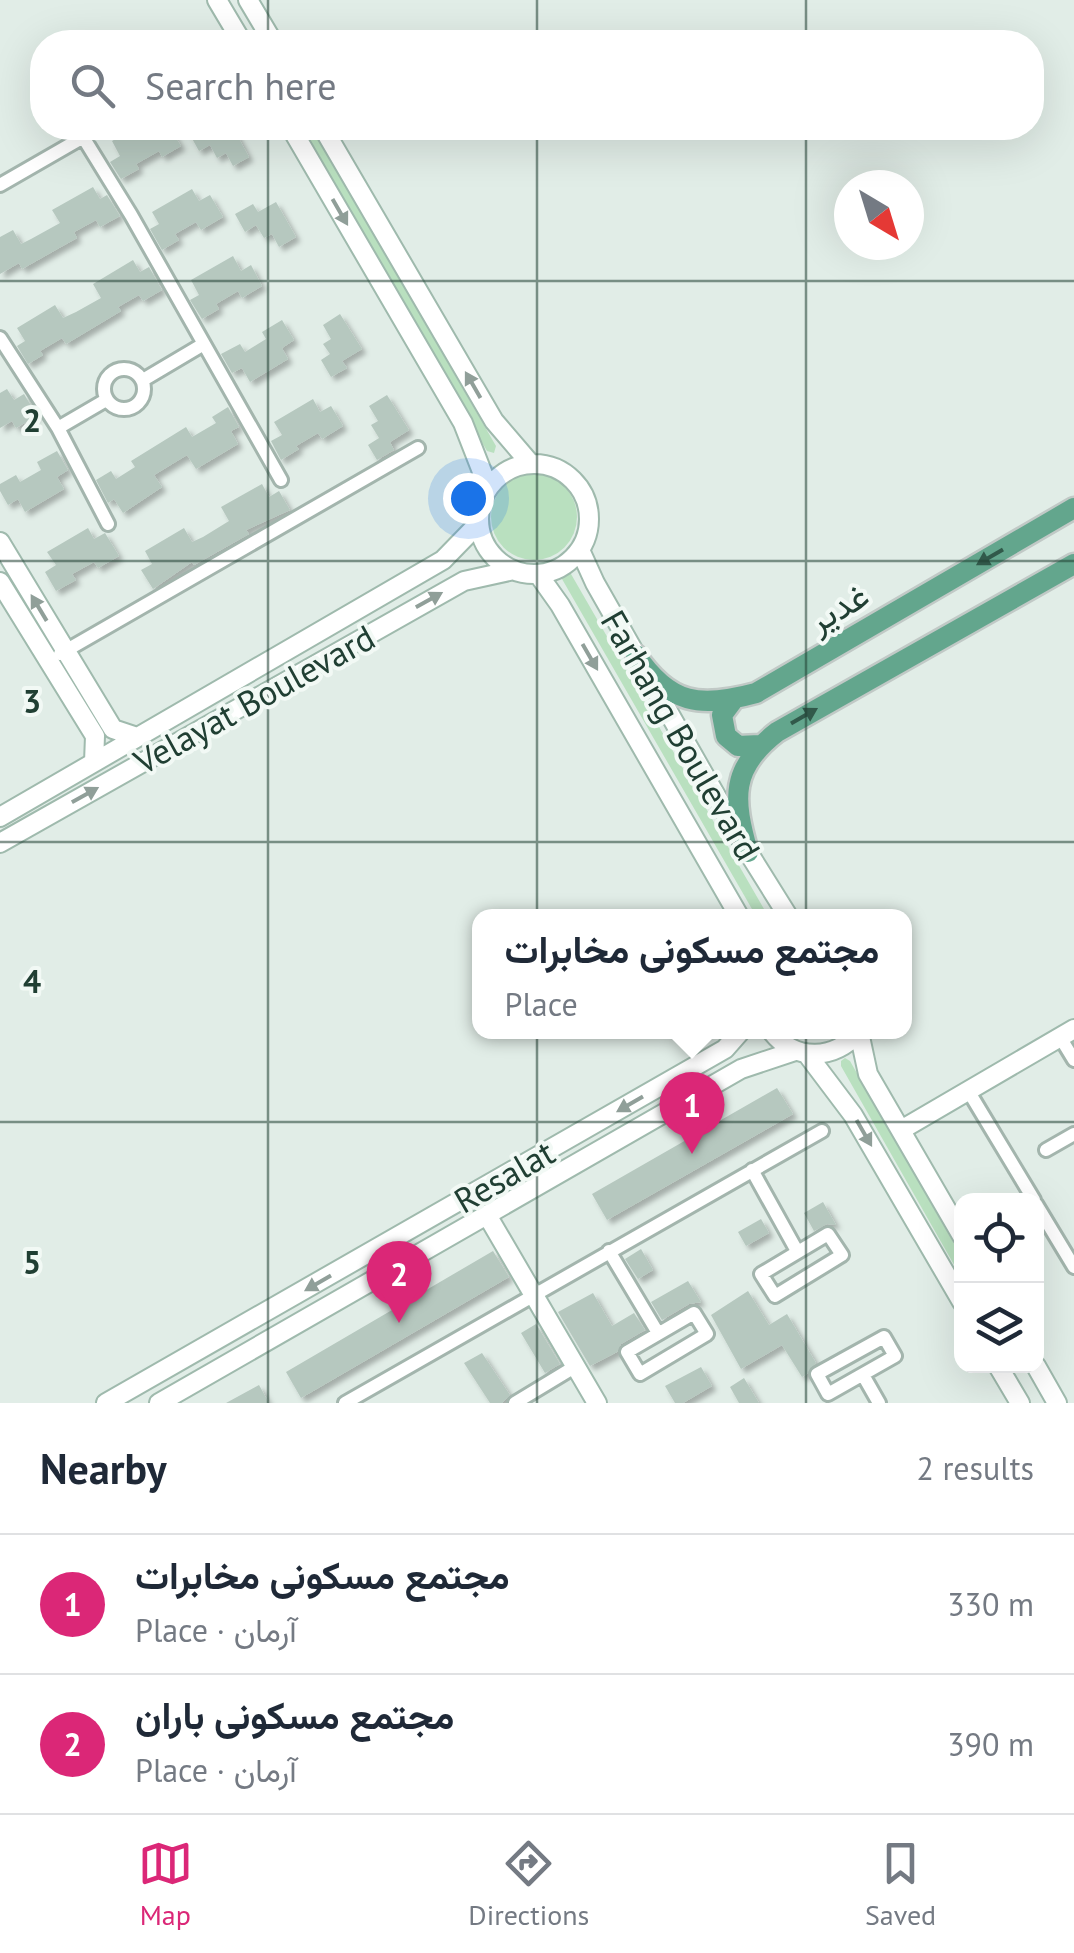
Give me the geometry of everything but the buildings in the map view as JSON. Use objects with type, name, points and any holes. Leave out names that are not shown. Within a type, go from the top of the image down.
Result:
[{"type":"main road","name":"غدیر","points":[[636,655],[660,686],[672,694],[696,700],[734,699],[756,693],[1074,508]]},
{"type":"main road","points":[[748,852],[738,812],[738,785],[746,761],[760,744],[1074,564]]},
{"type":"main road","points":[[734,699],[722,715],[726,736],[738,746],[760,744]]},
{"type":"street","points":[[217,0],[235,30]]},
{"type":"street","points":[[248,0],[266,30]]},
{"type":"street","points":[[0,185],[76,140]]},
{"type":"street","points":[[85,140],[281,480]]},
{"type":"street","points":[[299,140],[463,422],[488,487]]},
{"type":"street","points":[[330,140],[494,422],[530,463]]},
{"type":"street","points":[[0,338],[58,428],[108,524]]},
{"type":"street","points":[[143,380],[202,345]]},
{"type":"street","points":[[118,369],[132,370],[143,380],[142,400],[134,407],[114,407],[106,400],[106,378],[118,369]]},
{"type":"street","points":[[58,428],[106,400]]},
{"type":"street","points":[[47,662],[418,448]]},
{"type":"street","points":[[530,463],[566,472],[588,502],[589,527],[580,550],[562,567],[538,574],[514,570],[493,556],[478,523],[488,487],[506,470],[530,463]]},
{"type":"street","name":"Velayat Boulevard","points":[[0,816],[443,560],[478,523]]},
{"type":"street","points":[[0,542],[113,729],[137,737]]},
{"type":"street","name":"Farhang Boulevard","points":[[580,550],[636,655],[784,909]]},
{"type":"street","name":"Velayat Boulevard","points":[[0,843],[464,581],[514,570]]},
{"type":"street","name":"Farhang Boulevard","points":[[538,574],[560,605],[734,909]]},
{"type":"street","points":[[0,582],[95,736],[94,762]]},
{"type":"street","points":[[901,1130],[1067,1033],[1074,1060]]},
{"type":"street","name":"Resalat","points":[[106,1403],[726,1049],[734,1039]]},
{"type":"street","points":[[782,1039],[801,1052],[853,1115],[954,1288]]},
{"type":"street","name":"Resalat","points":[[159,1403],[740,1069],[801,1052],[830,1052],[851,1039]]},
{"type":"street","points":[[860,1039],[868,1074],[954,1222]]},
{"type":"street","points":[[969,1092],[1030,1193]]},
{"type":"street","points":[[345,1403],[822,1131]]},
{"type":"street","points":[[1046,1150],[1074,1134]]},
{"type":"street","points":[[752,1170],[797,1251]]},
{"type":"street","points":[[486,1215],[597,1403]]},
{"type":"street","points":[[1044,1217],[1074,1267]]},
{"type":"street","points":[[828,1234],[842,1255],[775,1296],[761,1274],[797,1251],[828,1234]]},
{"type":"street","points":[[609,1251],[658,1333]]},
{"type":"street","points":[[694,1313],[706,1334],[640,1374],[627,1352],[658,1333],[694,1313]]},
{"type":"street","points":[[884,1337],[895,1356],[862,1375],[828,1394],[817,1374],[884,1337]]},
{"type":"street","points":[[515,1403],[576,1366]]},
{"type":"street","points":[[1002,1373],[1020,1403]]},
{"type":"street","points":[[1040,1373],[1057,1403]]},
{"type":"street","points":[[862,1375],[879,1403]]},
{"type":"green space","points":[[307,140],[319,140],[496,446],[494,453],[487,451]]},
{"type":"green space","points":[[534,474],[558,481],[570,493],[577,517],[570,541],[558,553],[534,560],[510,553],[498,541],[491,517],[498,493],[510,481]]},
{"type":"green space","points":[[562,574],[571,574],[764,909],[752,909]]},
{"type":"green space","points":[[841,1061],[850,1061],[954,1244],[954,1265],[841,1066]]},
{"type":"place","name":"مجتمع مسکونی مخابرات","points":[[692,1154]]},
{"type":"place","name":"مجتمع مسکونی باران","points":[[399,1323]]}]
